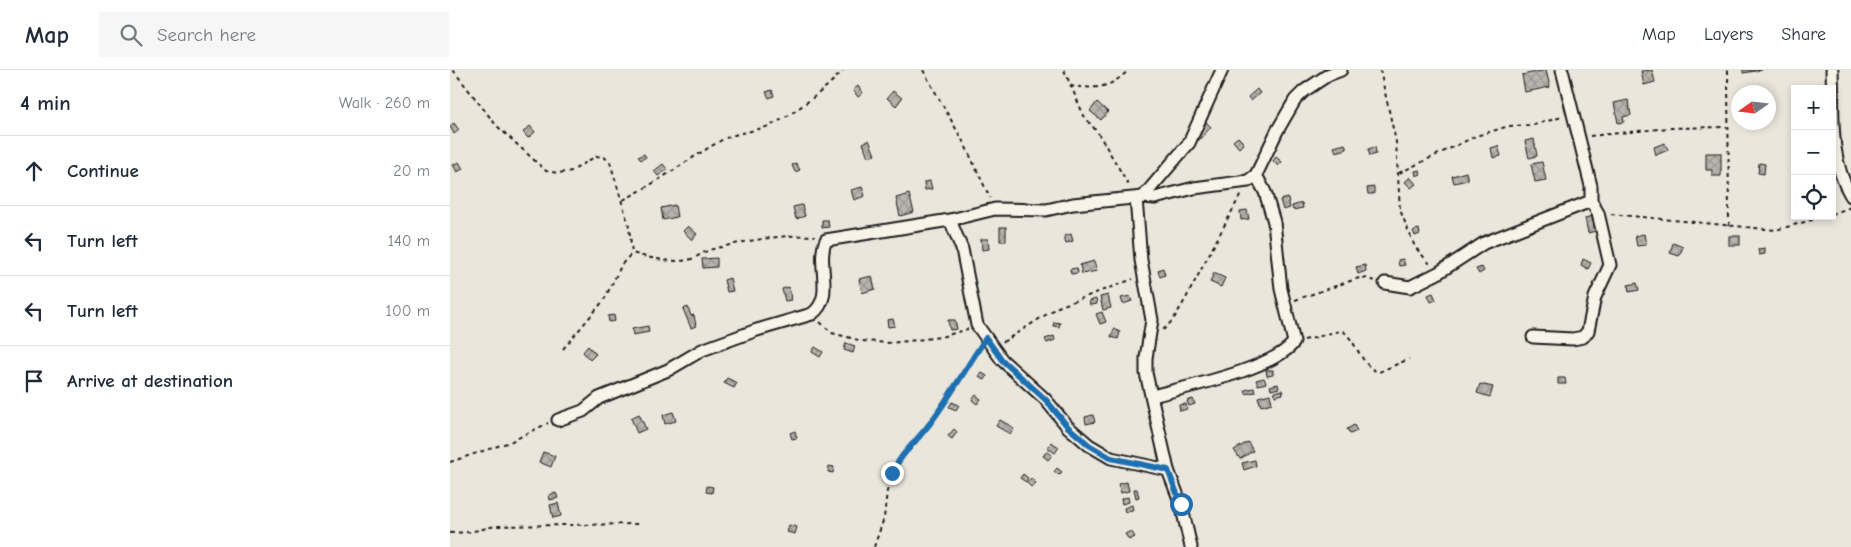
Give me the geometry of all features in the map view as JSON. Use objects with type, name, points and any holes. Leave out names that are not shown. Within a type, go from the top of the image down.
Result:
[{"type":"street","points":[[1191,547],[1181,504],[1168,470],[1146,373],[1152,320],[1143,272],[1140,197],[1189,143],[1222,70]]},
{"type":"street","points":[[1252,178],[1295,100],[1304,91],[1328,75],[1341,70]]},
{"type":"street","points":[[1533,337],[1573,339],[1582,337],[1588,331],[1595,297],[1610,265],[1598,213],[1591,201],[1591,186],[1580,136],[1562,70]]},
{"type":"street","points":[[1832,70],[1834,151],[1838,168],[1851,196]]},
{"type":"street","points":[[558,420],[583,411],[599,398],[668,370],[702,350],[757,330],[812,314],[819,309],[824,296],[822,249],[826,240],[950,220],[995,209],[1046,210],[1073,204],[1140,197],[1155,198],[1194,188],[1252,178]]},
{"type":"street","points":[[1152,396],[1225,377],[1272,358],[1289,348],[1294,342],[1281,289],[1274,222],[1265,192],[1252,178]]},
{"type":"street","points":[[1385,283],[1410,288],[1438,273],[1484,242],[1591,201]]},
{"type":"street","points":[[950,220],[962,249],[977,325],[1002,360],[1046,400],[1068,427],[1089,445],[1111,458],[1168,470]]},
{"type":"path","points":[[453,70],[496,125],[546,171],[558,173],[572,171],[596,156],[604,157],[610,162],[629,226],[632,253],[622,264],[604,300],[563,350]]},
{"type":"path","points":[[622,200],[654,185],[721,140],[737,133],[771,125],[816,95],[844,70]]},
{"type":"path","points":[[922,70],[965,145],[995,209]]},
{"type":"path","points":[[1064,70],[1084,116],[1098,133],[1140,197]]},
{"type":"path","points":[[1070,86],[1094,89],[1114,83],[1129,70]]},
{"type":"path","points":[[1380,70],[1396,142],[1400,210],[1403,222],[1415,247],[1438,273]]},
{"type":"path","points":[[1728,70],[1729,227]]},
{"type":"path","points":[[1399,173],[1476,136],[1509,126],[1533,125],[1574,114]]},
{"type":"path","points":[[1580,136],[1668,128],[1728,127]]},
{"type":"path","points":[[1148,342],[1160,334],[1177,313],[1252,178]]},
{"type":"path","points":[[1836,213],[1851,208]]},
{"type":"path","points":[[1598,213],[1628,214],[1729,227],[1776,230],[1812,220]]},
{"type":"path","points":[[632,253],[664,260],[689,260],[711,250],[789,236],[816,236],[826,240]]},
{"type":"path","points":[[994,348],[1045,314],[1131,280],[1143,272]]},
{"type":"path","points":[[1285,304],[1362,277],[1385,283]]},
{"type":"path","points":[[812,314],[832,333],[862,340],[891,342],[941,337],[977,325]]},
{"type":"path","points":[[1294,342],[1315,338],[1326,332],[1343,331],[1373,371],[1379,372],[1409,359]]},
{"type":"path","points":[[874,547],[884,518],[887,491],[899,460],[914,445],[932,421],[986,338]]},
{"type":"path","points":[[450,462],[510,442],[540,426],[558,420]]},
{"type":"path","points":[[450,533],[470,532],[496,526],[638,524]]},
{"type":"building","points":[[1546,70],[1550,87],[1525,92],[1522,75]]},
{"type":"building","points":[[1652,70],[1655,82],[1644,85],[1641,71]]},
{"type":"building","points":[[1743,70],[1762,70],[1743,73]]},
{"type":"building","points":[[858,86],[863,93],[858,97],[853,90]]},
{"type":"building","points":[[1257,89],[1260,93],[1251,101],[1248,97]]},
{"type":"building","points":[[772,90],[774,96],[769,98],[766,92]]},
{"type":"building","points":[[893,91],[902,98],[896,106],[887,98]]},
{"type":"building","points":[[1628,100],[1631,115],[1623,117],[1624,122],[1618,123],[1614,103]]},
{"type":"building","points":[[1097,102],[1108,112],[1101,120],[1090,111]]},
{"type":"building","points":[[1206,122],[1211,127],[1198,141],[1193,137]]},
{"type":"building","points":[[454,123],[459,130],[454,134],[450,126]]},
{"type":"building","points":[[530,126],[535,132],[528,138],[523,132]]},
{"type":"building","points":[[1238,137],[1244,143],[1239,148],[1233,141]]},
{"type":"building","points":[[1534,139],[1537,156],[1529,158],[1525,141]]},
{"type":"building","points":[[869,140],[875,155],[868,157],[863,143]]},
{"type":"building","points":[[1665,143],[1668,150],[1656,155],[1654,147]]},
{"type":"building","points":[[1345,144],[1347,149],[1336,152],[1334,147]]},
{"type":"building","points":[[1498,146],[1501,156],[1493,158],[1491,148]]},
{"type":"building","points":[[1375,147],[1376,154],[1370,156],[1368,149]]},
{"type":"building","points":[[1706,153],[1721,153],[1721,176],[1712,176],[1712,170],[1706,170]]},
{"type":"building","points":[[644,154],[646,157],[641,160],[638,157]]},
{"type":"building","points":[[1276,157],[1282,162],[1278,166],[1273,161]]},
{"type":"building","points":[[459,162],[463,169],[457,172],[453,165]]},
{"type":"building","points":[[1542,162],[1546,180],[1535,182],[1531,164]]},
{"type":"building","points":[[796,163],[800,170],[795,172],[792,165]]},
{"type":"building","points":[[1759,163],[1765,164],[1764,174],[1758,173]]},
{"type":"building","points":[[663,164],[667,169],[658,176],[654,171]]},
{"type":"building","points":[[1420,170],[1421,174],[1416,176],[1415,171]]},
{"type":"building","points":[[1466,172],[1468,180],[1454,183],[1452,176]]},
{"type":"building","points":[[1410,177],[1416,184],[1411,188],[1405,182]]},
{"type":"building","points":[[930,181],[932,189],[925,190],[924,182]]},
{"type":"building","points":[[862,187],[865,196],[854,200],[851,190]]},
{"type":"building","points":[[1374,187],[1374,194],[1368,194],[1367,188]]},
{"type":"building","points":[[909,194],[914,212],[900,216],[896,198]]},
{"type":"building","points":[[1288,198],[1290,208],[1283,210],[1280,200]]},
{"type":"building","points":[[1302,203],[1303,208],[1293,210],[1292,206]]},
{"type":"building","points":[[675,205],[677,217],[663,220],[661,208]]},
{"type":"building","points":[[802,205],[805,216],[796,219],[793,207]]},
{"type":"building","points":[[1247,210],[1249,219],[1241,220],[1240,211]]},
{"type":"building","points":[[1593,216],[1596,231],[1588,233],[1585,218]]},
{"type":"building","points":[[822,220],[828,220],[829,227],[822,228]]},
{"type":"building","points":[[688,226],[697,234],[692,240],[683,231]]},
{"type":"building","points":[[1000,227],[1006,227],[1006,241],[1000,241]]},
{"type":"building","points":[[1419,229],[1420,234],[1415,236],[1413,231]]},
{"type":"building","points":[[1071,234],[1073,241],[1066,243],[1064,236]]},
{"type":"building","points":[[1644,234],[1646,245],[1637,246],[1635,236]]},
{"type":"building","points":[[1729,236],[1740,236],[1740,245],[1729,245]]},
{"type":"building","points":[[981,239],[988,239],[989,249],[982,250]]},
{"type":"building","points":[[1673,243],[1683,247],[1679,256],[1670,253]]},
{"type":"building","points":[[1765,248],[1765,254],[1759,255],[1758,249]]},
{"type":"building","points":[[717,258],[717,267],[703,268],[702,259]]},
{"type":"building","points":[[1403,259],[1405,265],[1399,266],[1398,260]]},
{"type":"building","points":[[1583,259],[1591,263],[1588,269],[1581,265]]},
{"type":"building","points":[[1094,261],[1097,271],[1082,274],[1080,265]]},
{"type":"building","points":[[1365,265],[1366,271],[1358,274],[1356,267]]},
{"type":"building","points":[[1482,267],[1484,271],[1479,274],[1476,269]]},
{"type":"building","points":[[1077,268],[1078,273],[1071,274],[1070,269]]},
{"type":"building","points":[[1163,268],[1165,275],[1160,277],[1158,270]]},
{"type":"building","points":[[1214,273],[1225,278],[1221,287],[1210,282]]},
{"type":"building","points":[[872,276],[875,289],[862,293],[859,279]]},
{"type":"building","points":[[730,278],[733,291],[727,292],[724,280]]},
{"type":"building","points":[[1637,283],[1639,290],[1629,292],[1628,285]]},
{"type":"building","points":[[789,287],[791,300],[785,301],[782,289]]},
{"type":"building","points":[[1433,293],[1436,300],[1431,302],[1428,295]]},
{"type":"building","points":[[1108,295],[1111,308],[1103,310],[1100,297]]},
{"type":"building","points":[[1130,296],[1132,301],[1123,304],[1121,298]]},
{"type":"building","points":[[1096,299],[1097,304],[1090,305],[1089,301]]},
{"type":"building","points":[[688,307],[691,316],[694,315],[696,326],[691,328],[683,309]]},
{"type":"building","points":[[1102,312],[1106,322],[1100,324],[1096,314]]},
{"type":"building","points":[[614,315],[615,321],[609,322],[608,316]]},
{"type":"building","points":[[893,319],[895,326],[888,327],[887,320]]},
{"type":"building","points":[[948,320],[955,320],[957,329],[950,330]]},
{"type":"building","points":[[1054,322],[1060,323],[1059,327],[1053,326]]},
{"type":"building","points":[[648,326],[649,332],[633,335],[632,329]]},
{"type":"building","points":[[1114,329],[1120,332],[1118,339],[1111,337]]},
{"type":"building","points":[[1054,336],[1055,340],[1047,343],[1045,339]]},
{"type":"building","points":[[846,343],[855,346],[853,353],[844,350]]},
{"type":"building","points":[[588,346],[596,354],[590,360],[583,352]]},
{"type":"building","points":[[815,347],[823,352],[820,357],[812,352]]},
{"type":"building","points":[[1266,370],[1273,370],[1273,375],[1267,376]]},
{"type":"building","points":[[982,373],[987,376],[985,380],[979,377]]},
{"type":"building","points":[[727,378],[737,383],[734,388],[724,383]]},
{"type":"building","points":[[1264,378],[1266,383],[1258,385],[1256,380]]},
{"type":"building","points":[[1558,378],[1565,378],[1566,384],[1558,384]]},
{"type":"building","points":[[1278,384],[1279,388],[1271,390],[1270,386]]},
{"type":"building","points":[[1480,384],[1493,387],[1490,397],[1477,393]]},
{"type":"building","points":[[1254,388],[1255,392],[1246,394],[1245,390]]},
{"type":"building","points":[[1282,390],[1283,394],[1275,396],[1274,392]]},
{"type":"building","points":[[1270,394],[1272,403],[1261,406],[1258,397]]},
{"type":"building","points":[[976,395],[981,399],[977,404],[972,400]]},
{"type":"building","points":[[1193,399],[1195,404],[1189,406],[1187,401]]},
{"type":"building","points":[[952,402],[959,405],[956,410],[949,407]]},
{"type":"building","points":[[1186,404],[1187,409],[1180,411],[1179,405]]},
{"type":"building","points":[[673,412],[676,421],[665,424],[663,415]]},
{"type":"building","points":[[639,414],[646,429],[637,433],[631,418]]},
{"type":"building","points":[[1093,415],[1095,422],[1086,424],[1085,417]]},
{"type":"building","points":[[1000,420],[1014,428],[1010,434],[996,426]]},
{"type":"building","points":[[1354,425],[1357,431],[1350,434],[1347,429]]},
{"type":"building","points":[[954,429],[957,432],[952,439],[948,436]]},
{"type":"building","points":[[795,431],[797,438],[792,439],[790,433]]},
{"type":"building","points":[[1051,442],[1059,447],[1055,453],[1048,448]]},
{"type":"building","points":[[1248,442],[1253,451],[1240,459],[1234,450]]},
{"type":"building","points":[[1047,451],[1052,455],[1048,460],[1043,456]]},
{"type":"building","points":[[543,452],[555,456],[551,467],[539,462]]},
{"type":"building","points":[[1255,460],[1256,466],[1244,470],[1242,463]]},
{"type":"building","points":[[829,466],[834,467],[833,473],[828,472]]},
{"type":"building","points":[[1057,468],[1062,472],[1059,475],[1054,472]]},
{"type":"building","points":[[1023,474],[1028,478],[1026,482],[1020,478]]},
{"type":"building","points":[[1031,478],[1036,483],[1031,487],[1027,483]]},
{"type":"building","points":[[1127,482],[1129,491],[1121,493],[1118,484]]},
{"type":"building","points":[[707,486],[713,487],[712,493],[706,492]]},
{"type":"building","points":[[1134,489],[1137,489],[1139,497],[1136,498]]},
{"type":"building","points":[[556,493],[558,498],[550,500],[549,495]]},
{"type":"building","points":[[1128,497],[1129,502],[1122,504],[1121,499]]},
{"type":"building","points":[[558,503],[561,516],[553,518],[550,505]]},
{"type":"building","points":[[1132,505],[1133,510],[1125,512],[1124,508]]},
{"type":"building","points":[[789,525],[797,527],[795,534],[787,532]]},
{"type":"building","points":[[1131,531],[1135,537],[1129,540],[1125,534]]},
{"type":"route","points":[[892,473],[905,452],[914,445],[932,421],[986,338],[1002,360],[1046,400],[1078,437],[1098,452],[1111,458],[1168,470],[1181,504]]}]
